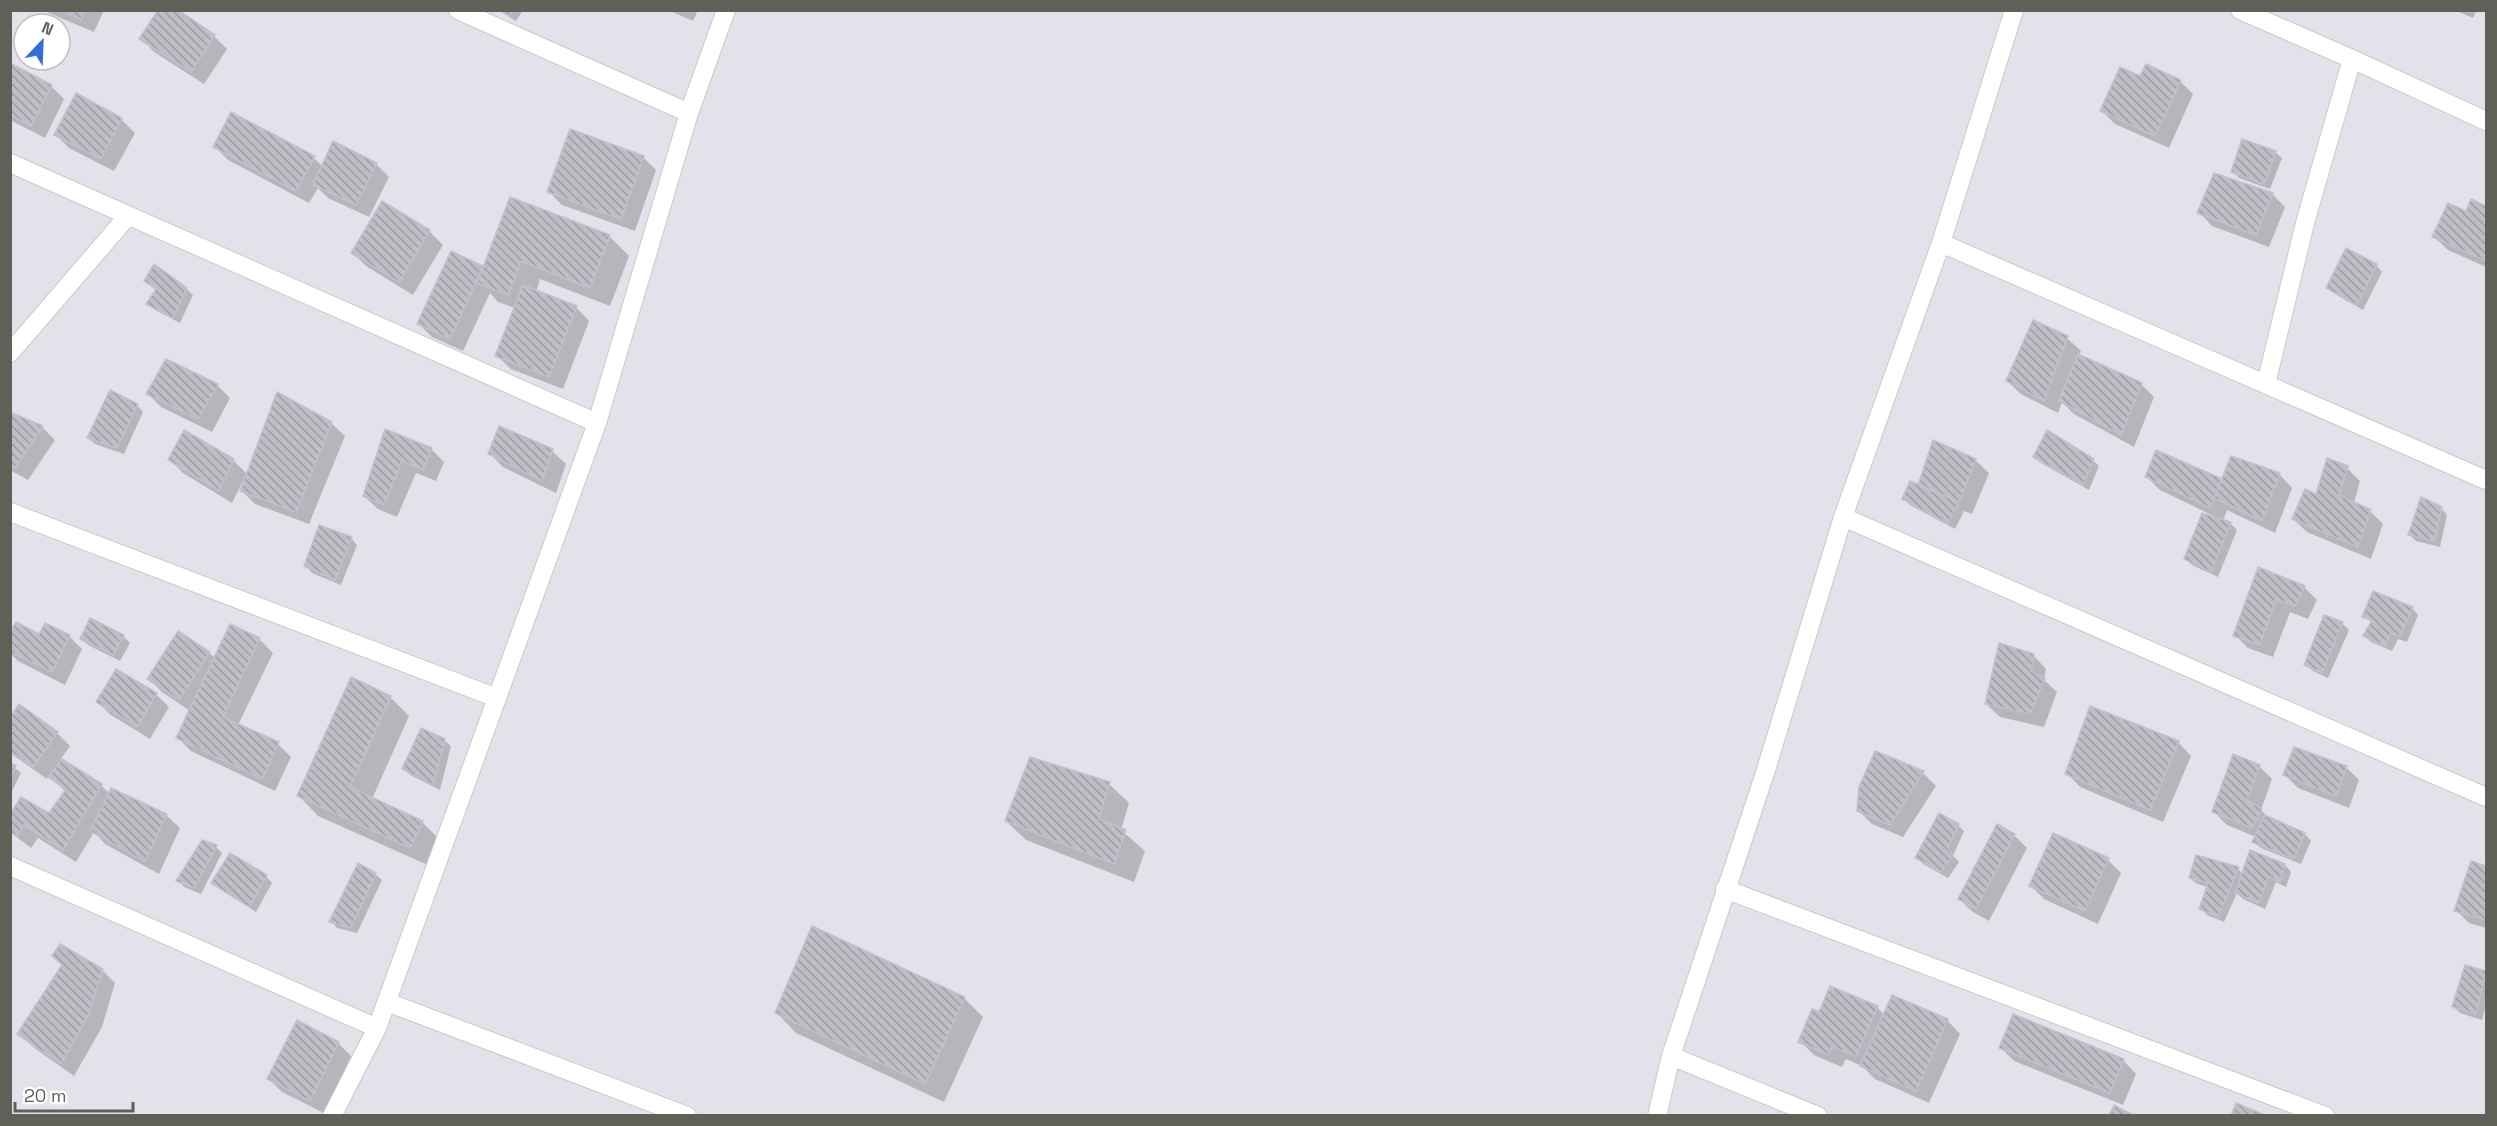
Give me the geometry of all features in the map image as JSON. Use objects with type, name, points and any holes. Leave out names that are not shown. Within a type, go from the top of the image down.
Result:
[{"type":"street","points":[[458,10],[689,113]]},
{"type":"street","points":[[332,1116],[377,1028],[387,1002],[597,423],[689,113],[726,10]]},
{"type":"street","points":[[1657,1116],[1671,1056],[1765,773],[1843,517],[1941,243],[2014,10]]},
{"type":"street","points":[[2240,10],[2352,58],[2487,121]]},
{"type":"street","points":[[2266,384],[2305,223],[2352,58]]},
{"type":"street","points":[[10,163],[127,217],[597,423]]},
{"type":"street","points":[[10,353],[127,217]]},
{"type":"street","points":[[1941,243],[2487,480]]},
{"type":"street","points":[[10,512],[497,698]]},
{"type":"street","points":[[1843,517],[2487,797]]},
{"type":"street","points":[[10,866],[377,1028]]},
{"type":"street","points":[[1725,889],[2325,1116]]},
{"type":"street","points":[[387,1002],[687,1116]]},
{"type":"street","points":[[1671,1056],[1818,1116]]},
{"type":"building","points":[[58,10],[85,10],[81,20],[72,16],[72,12]]},
{"type":"building","points":[[158,10],[178,10],[215,35],[191,72],[139,39]]},
{"type":"building","points":[[500,10],[513,10],[509,16]]},
{"type":"building","points":[[10,63],[12,72],[27,72],[52,85],[31,126],[10,115]]},
{"type":"building","points":[[2146,64],[2181,80],[2155,136],[2100,111],[2120,67],[2140,76]]},
{"type":"building","points":[[76,93],[122,118],[101,159],[54,135]]},
{"type":"building","points":[[231,112],[315,156],[296,191],[213,147]]},
{"type":"building","points":[[570,129],[644,156],[621,219],[547,192]]},
{"type":"building","points":[[2242,139],[2276,151],[2264,184],[2231,172]]},
{"type":"building","points":[[333,141],[377,163],[356,205],[313,185]]},
{"type":"building","points":[[2214,173],[2273,193],[2256,235],[2197,213]]},
{"type":"building","points":[[510,197],[610,235],[590,288],[521,261],[508,295],[477,283]]},
{"type":"building","points":[[2471,199],[2486,206],[2486,261],[2432,237],[2448,203],[2466,211]]},
{"type":"building","points":[[382,201],[430,230],[399,282],[351,253]]},
{"type":"building","points":[[2346,248],[2377,264],[2357,305],[2326,288]]},
{"type":"building","points":[[451,251],[483,266],[450,339],[417,324]]},
{"type":"building","points":[[154,264],[187,288],[173,318],[146,304],[156,289],[144,281]]},
{"type":"building","points":[[523,285],[577,306],[549,377],[495,356]]},
{"type":"building","points":[[2033,320],[2068,336],[2044,401],[2006,381]]},
{"type":"building","points":[[2078,354],[2142,383],[2121,435],[2059,401]]},
{"type":"building","points":[[166,359],[218,384],[198,419],[146,394]]},
{"type":"building","points":[[110,390],[138,404],[117,448],[87,438]]},
{"type":"building","points":[[277,392],[332,422],[296,512],[240,491]]},
{"type":"building","points":[[10,412],[43,426],[15,468],[10,465]]},
{"type":"building","points":[[499,426],[553,449],[542,481],[488,454]]},
{"type":"building","points":[[385,429],[432,448],[423,469],[402,461],[384,505],[363,496]]},
{"type":"building","points":[[184,430],[234,459],[219,491],[168,460]]},
{"type":"building","points":[[2047,430],[2094,459],[2083,485],[2033,457]]},
{"type":"building","points":[[1933,440],[1976,459],[1959,502],[1918,485]]},
{"type":"building","points":[[2156,450],[2222,479],[2210,508],[2145,477]]},
{"type":"building","points":[[2231,456],[2280,473],[2262,521],[2214,498]]},
{"type":"building","points":[[2327,458],[2348,466],[2339,495],[2371,510],[2358,547],[2292,519],[2305,489],[2316,494]]},
{"type":"building","points":[[1910,481],[1959,502],[1948,524],[1902,499]]},
{"type":"building","points":[[2421,497],[2442,507],[2434,541],[2408,535]]},
{"type":"building","points":[[2202,513],[2231,522],[2211,572],[2184,559]]},
{"type":"building","points":[[319,525],[352,537],[335,580],[304,566]]},
{"type":"building","points":[[2258,567],[2305,586],[2295,606],[2276,599],[2260,645],[2233,636]]},
{"type":"building","points":[[2373,591],[2413,607],[2400,636],[2391,633],[2385,646],[2363,636],[2372,620],[2362,617]]},
{"type":"building","points":[[2324,615],[2343,622],[2322,673],[2304,665]]},
{"type":"building","points":[[90,618],[124,635],[113,655],[80,639]]},
{"type":"building","points":[[16,622],[39,634],[45,623],[70,635],[52,672],[10,652],[10,633]]},
{"type":"building","points":[[230,624],[260,638],[223,717],[279,742],[262,779],[176,738]]},
{"type":"building","points":[[178,631],[210,652],[179,700],[147,679]]},
{"type":"building","points":[[1999,643],[2034,654],[2031,671],[2045,678],[2030,714],[1985,704]]},
{"type":"building","points":[[116,669],[157,693],[137,727],[96,702]]},
{"type":"building","points":[[351,677],[391,696],[350,787],[423,821],[410,848],[297,796]]},
{"type":"building","points":[[19,704],[58,732],[33,767],[10,751],[10,717]]},
{"type":"building","points":[[2090,706],[2179,741],[2150,810],[2065,774]]},
{"type":"building","points":[[421,728],[445,739],[433,785],[402,769]]},
{"type":"building","points":[[2294,747],[2347,766],[2336,796],[2283,775]]},
{"type":"building","points":[[1875,751],[1924,771],[1890,825],[1857,811],[1859,787]]},
{"type":"building","points":[[2233,754],[2260,765],[2247,800],[2262,809],[2252,828],[2212,812]]},
{"type":"building","points":[[1030,757],[1110,782],[1099,819],[1126,830],[1114,864],[1005,821]]},
{"type":"building","points":[[62,759],[102,784],[63,850],[24,825],[17,836],[10,832],[10,814],[21,797],[49,813],[66,789],[48,777]]},
{"type":"building","points":[[10,762],[16,766],[10,777]]},
{"type":"building","points":[[111,788],[167,814],[145,862],[90,831]]},
{"type":"building","points":[[1939,813],[1959,824],[1948,848],[1953,855],[1941,872],[1915,858]]},
{"type":"building","points":[[2265,815],[2305,833],[2294,859],[2252,842]]},
{"type":"building","points":[[1997,824],[2015,834],[1976,909],[1958,899]]},
{"type":"building","points":[[2053,833],[2109,858],[2085,911],[2029,886]]},
{"type":"building","points":[[202,840],[217,845],[194,888],[176,881]]},
{"type":"building","points":[[2250,850],[2285,864],[2280,882],[2269,877],[2258,903],[2235,893]]},
{"type":"building","points":[[230,853],[267,875],[249,907],[211,883]]},
{"type":"building","points":[[2196,855],[2239,867],[2218,917],[2199,909],[2208,883],[2189,878]]},
{"type":"building","points":[[2471,861],[2486,866],[2486,920],[2454,911]]},
{"type":"building","points":[[358,863],[376,873],[351,928],[329,922]]},
{"type":"building","points":[[812,926],[965,997],[925,1084],[775,1013]]},
{"type":"building","points":[[60,944],[103,969],[89,1013],[61,1064],[17,1034],[62,965],[52,956]]},
{"type":"building","points":[[2465,965],[2486,971],[2476,1014],[2452,1007]]},
{"type":"building","points":[[1830,986],[1878,1006],[1856,1056],[1832,1047],[1829,1055],[1798,1042],[1812,1009],[1819,1012]]},
{"type":"building","points":[[1892,995],[1948,1019],[1916,1091],[1860,1066]]},
{"type":"building","points":[[2013,1014],[2124,1059],[2110,1093],[1999,1048]]},
{"type":"building","points":[[297,1020],[339,1042],[310,1101],[267,1079]]},
{"type":"building","points":[[2236,1103],[2267,1116],[2231,1116]]},
{"type":"building","points":[[2114,1105],[2135,1116],[2109,1116]]}]
